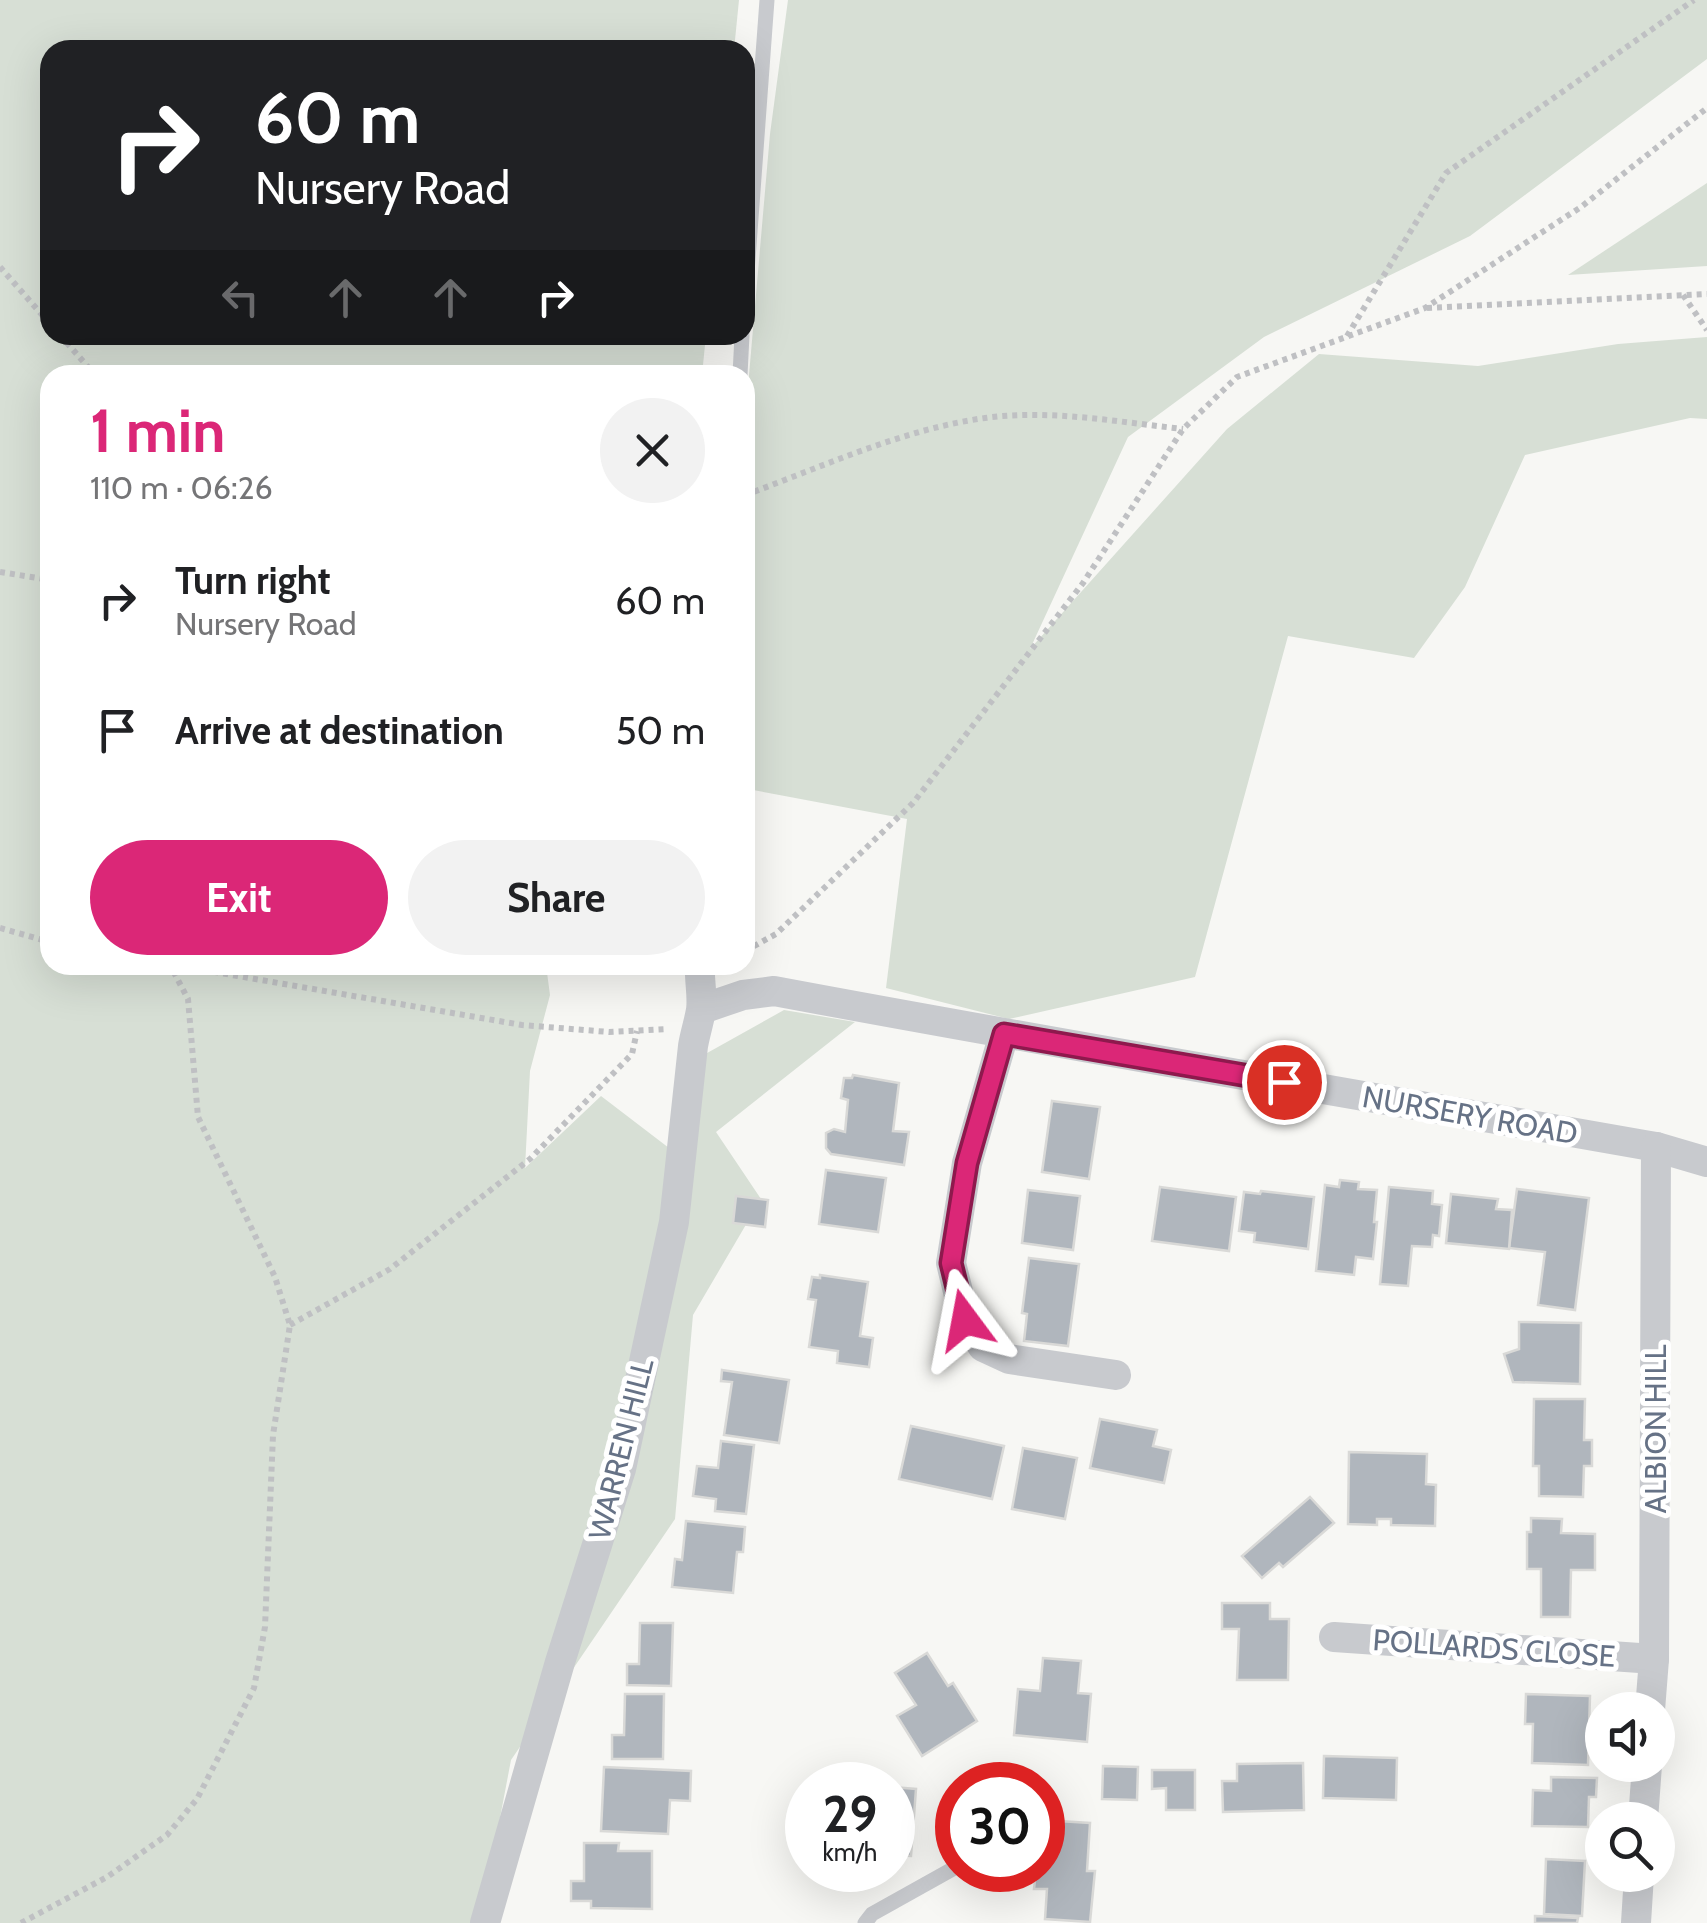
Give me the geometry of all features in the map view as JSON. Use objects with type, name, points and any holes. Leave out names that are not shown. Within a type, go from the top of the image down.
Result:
[{"type":"street","name":"WARREN HILL","points":[[485,1923],[560,1662],[622,1469],[674,1222],[699,1018],[699,975]]},
{"type":"street","name":"NURSERY ROAD","points":[[699,1018],[743,995],[774,991],[1656,1147],[1707,1162]]},
{"type":"street","points":[[1004,1034],[967,1163],[951,1263],[965,1320],[983,1346],[1009,1359],[1116,1375]]},
{"type":"street","name":"ALBION HILL","points":[[1651,1692],[1656,1147]]},
{"type":"street","name":"POLLARDS CLOSE","points":[[1334,1637],[1654,1659]]},
{"type":"street","points":[[1636,1923],[1638,1892]]},
{"type":"lane","points":[[755,164],[767,0]]},
{"type":"lane","points":[[865,1923],[872,1914],[935,1879]]},
{"type":"path","points":[[1346,337],[1446,173],[1694,0]]},
{"type":"path","points":[[755,946],[776,934],[913,803],[1083,583],[1183,429],[1237,377],[1426,308],[1581,207],[1707,108]]},
{"type":"path","points":[[0,268],[40,313]]},
{"type":"path","points":[[1426,308],[1707,294]]},
{"type":"path","points":[[1683,295],[1707,330]]},
{"type":"path","points":[[69,345],[86,365]]},
{"type":"path","points":[[755,491],[921,430],[986,418],[1044,414],[1183,429]]},
{"type":"path","points":[[0,572],[40,578]]},
{"type":"path","points":[[0,928],[40,939]]},
{"type":"path","points":[[21,1923],[108,1877],[166,1835],[197,1800],[254,1688],[265,1628],[273,1435],[290,1326],[275,1277],[198,1117],[188,999],[177,975]]},
{"type":"path","points":[[230,975],[522,1025],[609,1032],[699,1018]]},
{"type":"path","points":[[290,1326],[390,1269],[530,1159],[632,1054],[637,1030]]},
{"type":"shaded area","points":[[0,0],[739,0],[735,40],[40,40],[40,345],[705,345],[703,365],[40,365],[40,975],[547,975],[550,995],[530,1071],[525,1168],[601,1096],[669,1148],[691,1062],[784,1010],[855,1022],[716,1132],[761,1199],[693,1315],[675,1519],[511,1760],[480,1923],[0,1923]]},
{"type":"shaded area","points":[[788,0],[1707,0],[1707,59],[1470,236],[1264,337],[1128,437],[1030,649],[1227,429],[1319,354],[1478,366],[1618,344],[1707,337],[1707,419],[1690,418],[1525,455],[1465,587],[1414,658],[1288,636],[1195,977],[1009,1019],[886,988],[907,819],[755,790],[755,365],[750,365],[752,345],[755,345],[770,134]]},
{"type":"shaded area","points":[[1707,183],[1707,266],[1568,275]]},
{"type":"building","points":[[853,1075],[899,1083],[893,1131],[909,1132],[904,1165],[831,1154],[826,1148],[826,1133],[834,1129],[845,1132],[848,1100],[841,1098],[844,1078]]},
{"type":"building","points":[[1052,1101],[1100,1107],[1089,1179],[1042,1172]]},
{"type":"building","points":[[826,1170],[886,1178],[878,1232],[819,1224]]},
{"type":"building","points":[[1340,1180],[1359,1182],[1358,1189],[1377,1190],[1373,1259],[1356,1257],[1354,1275],[1316,1271],[1325,1185],[1339,1187]]},
{"type":"building","points":[[1160,1187],[1236,1197],[1229,1251],[1152,1241]]},
{"type":"building","points":[[1389,1187],[1433,1191],[1432,1204],[1442,1205],[1439,1236],[1433,1235],[1432,1247],[1412,1246],[1408,1286],[1380,1284]]},
{"type":"building","points":[[1517,1189],[1589,1198],[1575,1310],[1538,1305],[1545,1252],[1509,1248]]},
{"type":"building","points":[[1028,1190],[1080,1196],[1073,1250],[1022,1243]]},
{"type":"building","points":[[1244,1192],[1314,1197],[1308,1249],[1254,1242],[1255,1233],[1239,1231]]},
{"type":"building","points":[[1451,1194],[1498,1199],[1496,1209],[1512,1210],[1509,1249],[1446,1243]]},
{"type":"building","points":[[736,1196],[768,1200],[765,1227],[733,1223]]},
{"type":"building","points":[[1029,1258],[1079,1264],[1068,1346],[1024,1341],[1027,1314],[1022,1313]]},
{"type":"building","points":[[812,1277],[868,1282],[860,1336],[873,1338],[869,1367],[837,1363],[838,1351],[809,1347],[816,1300],[808,1299]]},
{"type":"building","points":[[1519,1322],[1581,1323],[1580,1384],[1513,1382],[1504,1354],[1519,1349]]},
{"type":"building","points":[[722,1370],[789,1380],[779,1443],[724,1435],[732,1382],[721,1381]]},
{"type":"building","points":[[1534,1399],[1585,1399],[1584,1440],[1592,1440],[1592,1466],[1584,1466],[1583,1497],[1539,1496],[1539,1466],[1533,1466]]},
{"type":"building","points":[[1100,1419],[1157,1430],[1153,1446],[1171,1450],[1164,1483],[1090,1468]]},
{"type":"building","points":[[911,1426],[1004,1446],[992,1499],[899,1479]]},
{"type":"building","points":[[721,1441],[754,1445],[746,1514],[715,1511],[716,1499],[693,1496],[697,1466],[718,1468]]},
{"type":"building","points":[[1023,1448],[1077,1458],[1065,1519],[1012,1509]]},
{"type":"building","points":[[1349,1452],[1427,1454],[1426,1484],[1436,1485],[1435,1526],[1391,1525],[1391,1519],[1377,1519],[1377,1525],[1348,1524]]},
{"type":"building","points":[[1310,1497],[1334,1523],[1283,1567],[1279,1563],[1262,1578],[1242,1556]]},
{"type":"building","points":[[1531,1518],[1562,1519],[1561,1533],[1595,1534],[1595,1570],[1571,1570],[1570,1617],[1541,1617],[1541,1569],[1527,1569]]},
{"type":"building","points":[[686,1521],[745,1527],[743,1552],[737,1552],[733,1593],[672,1587],[675,1559],[682,1560]]},
{"type":"building","points":[[1222,1603],[1270,1603],[1270,1619],[1289,1619],[1288,1680],[1237,1680],[1239,1629],[1222,1629]]},
{"type":"building","points":[[640,1623],[673,1623],[671,1686],[627,1685],[627,1664],[639,1664]]},
{"type":"building","points":[[927,1653],[948,1686],[953,1683],[977,1721],[922,1756],[897,1716],[916,1705],[895,1673]]},
{"type":"building","points":[[1043,1658],[1081,1661],[1078,1693],[1091,1694],[1087,1742],[1014,1735],[1018,1689],[1040,1691]]},
{"type":"building","points":[[625,1694],[664,1694],[663,1759],[612,1759],[612,1735],[624,1735]]},
{"type":"building","points":[[1526,1694],[1585,1696],[1585,1765],[1532,1763],[1533,1724],[1525,1724]]},
{"type":"building","points":[[1324,1756],[1397,1758],[1396,1800],[1323,1798]]},
{"type":"building","points":[[1303,1763],[1304,1810],[1223,1812],[1222,1781],[1237,1781],[1237,1764]]},
{"type":"building","points":[[1103,1766],[1138,1767],[1137,1800],[1102,1799]]},
{"type":"building","points":[[604,1767],[691,1771],[690,1801],[670,1800],[668,1834],[601,1831]]},
{"type":"building","points":[[1152,1770],[1195,1770],[1195,1810],[1166,1810],[1166,1788],[1152,1789]]},
{"type":"building","points":[[1551,1777],[1597,1782],[1596,1797],[1585,1802],[1585,1827],[1532,1826],[1533,1790],[1551,1791]]},
{"type":"building","points":[[1065,1821],[1090,1823],[1087,1871],[1095,1871],[1090,1922],[1045,1919],[1047,1892],[1065,1892]]},
{"type":"building","points":[[584,1843],[619,1843],[618,1851],[652,1851],[652,1909],[591,1908],[591,1901],[571,1901],[571,1881],[584,1881]]},
{"type":"building","points":[[1546,1859],[1585,1861],[1582,1916],[1544,1914]]},
{"type":"building","points":[[1535,1916],[1578,1918],[1577,1923],[1535,1923]]},
{"type":"route","points":[[965,1320],[951,1263],[967,1163],[1004,1034],[1284,1082]]}]
